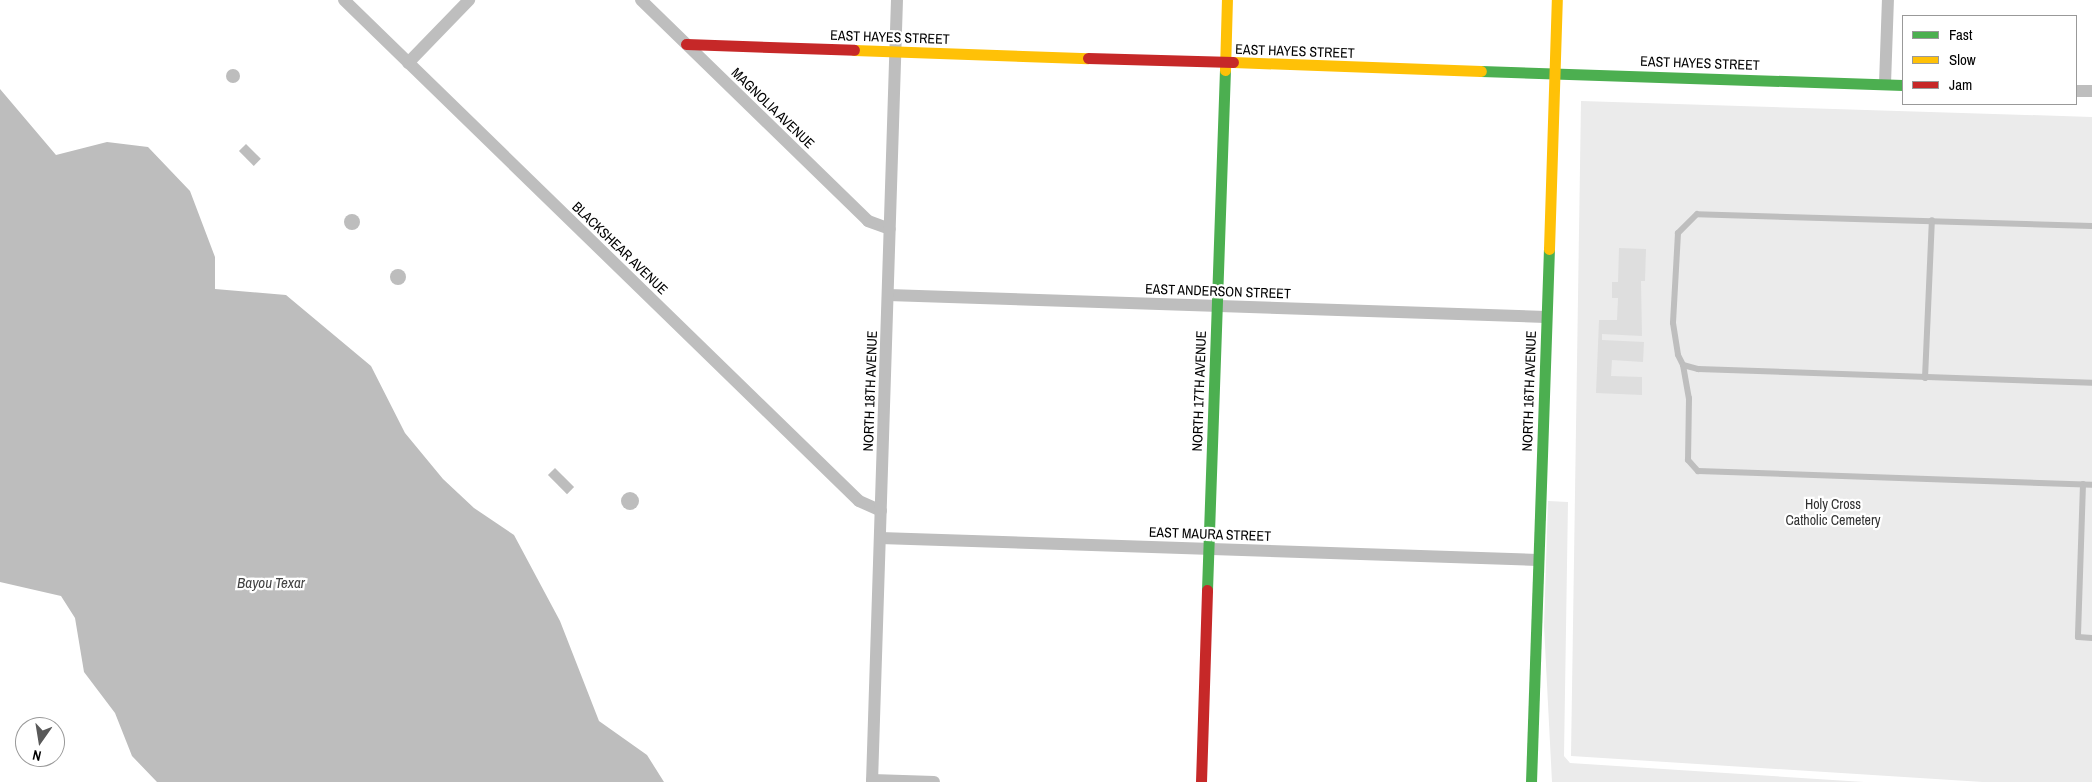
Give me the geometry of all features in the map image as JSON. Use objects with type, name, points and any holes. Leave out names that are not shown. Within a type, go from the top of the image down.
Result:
[{"type":"street","name":"BLACKSHEAR AVENUE","points":[[344,0],[859,501],[881,511]]},
{"type":"street","points":[[408,63],[469,0]]},
{"type":"street","name":"MAGNOLIA AVENUE","points":[[640,0],[868,220],[890,229]]},
{"type":"street","name":"NORTH 18TH AVENUE","points":[[872,781],[897,0]]},
{"type":"street","name":"NORTH 17TH AVENUE","points":[[1201,782],[1227,0]]},
{"type":"street","name":"NORTH 16TH AVENUE","points":[[1531,782],[1557,0]]},
{"type":"street","points":[[1885,84],[1888,0]]},
{"type":"street","name":"EAST HAYES STREET","points":[[686,44],[895,53],[1902,85]]},
{"type":"street","points":[[2077,91],[2092,91]]},
{"type":"street","name":"EAST ANDERSON STREET","points":[[888,296],[1546,317]]},
{"type":"street","name":"EAST MAURA STREET","points":[[880,538],[1538,560]]},
{"type":"street","points":[[872,781],[934,782]]},
{"type":"lane","points":[[2092,226],[1706,212],[1689,218],[1676,244],[1673,322],[1673,339],[1683,365],[1689,398],[1688,460],[1698,470],[2092,485]]},
{"type":"lane","points":[[1924,378],[1932,220]]},
{"type":"lane","points":[[1683,365],[1710,370],[2092,383]]},
{"type":"lane","points":[[2083,484],[2078,637],[2092,638]]},
{"type":"green space","name":"Holy Cross Catholic Cemetery","points":[[1581,101],[2092,117],[2092,782],[1983,782],[1571,756]]},
{"type":"green space","points":[[1548,501],[1568,502],[1564,756],[1570,763],[1864,782],[1552,782],[1544,626]]},
{"type":"water","points":[[230,69],[236,69],[240,76],[236,83],[230,83],[226,79],[226,73]]},
{"type":"water","name":"Bayou Texar","points":[[0,89],[56,155],[107,142],[148,147],[190,191],[215,257],[215,289],[286,295],[371,366],[405,433],[443,479],[474,508],[514,535],[560,621],[599,721],[647,755],[664,782],[157,782],[132,756],[115,713],[84,672],[75,618],[61,596],[0,582]]},
{"type":"water","points":[[246,144],[261,159],[254,166],[239,151]]},
{"type":"water","points":[[352,214],[358,216],[360,222],[358,228],[352,230],[346,228],[344,222],[346,216]]},
{"type":"water","points":[[395,269],[401,269],[406,274],[404,283],[395,285],[390,280],[390,274]]},
{"type":"water","points":[[555,468],[574,487],[567,494],[548,475]]},
{"type":"water","points":[[630,492],[636,495],[639,501],[636,507],[630,510],[624,507],[621,501],[624,495]]},
{"type":"building","points":[[1619,248],[1646,249],[1645,281],[1641,281],[1642,336],[1602,334],[1602,340],[1644,342],[1643,362],[1612,360],[1611,376],[1642,377],[1642,395],[1596,393],[1599,320],[1617,320],[1618,298],[1612,298],[1612,282],[1618,282]]},
{"type":"traffic: fast","points":[[1207,590],[1225,70]]},
{"type":"traffic: fast","points":[[1481,71],[1902,85]]},
{"type":"traffic: fast","points":[[1531,782],[1549,249]]},
{"type":"traffic: slow","points":[[1225,70],[1227,0]]},
{"type":"traffic: slow","points":[[1549,249],[1557,0]]},
{"type":"traffic: slow","points":[[854,50],[1088,58]]},
{"type":"traffic: slow","points":[[1233,62],[1481,71]]},
{"type":"traffic: jam","points":[[686,44],[854,50]]},
{"type":"traffic: jam","points":[[1088,58],[1233,62]]},
{"type":"traffic: jam","points":[[1201,782],[1207,590]]}]
